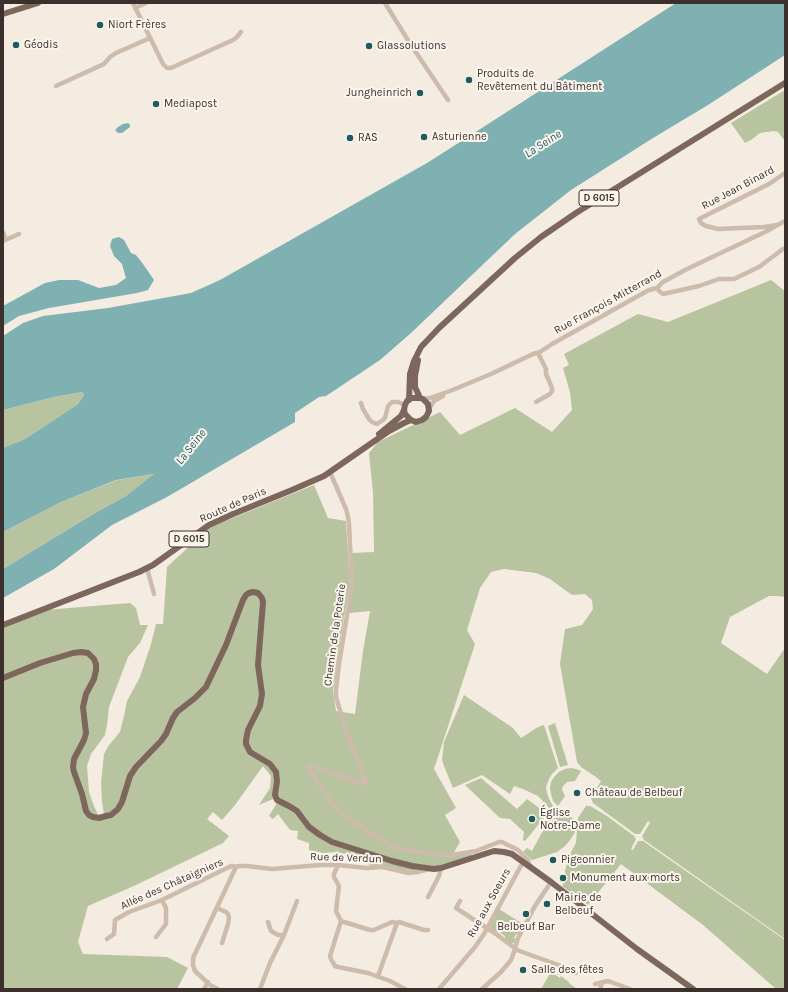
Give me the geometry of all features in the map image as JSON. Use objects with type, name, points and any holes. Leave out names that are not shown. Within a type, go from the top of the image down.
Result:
[{"type":"main road","points":[[3,10],[27,3]]},
{"type":"main road","points":[[3,14],[38,3]]},
{"type":"main road","name":"D 6015","points":[[361,450],[400,416],[406,405],[410,374],[414,361],[422,347],[430,337],[503,269],[559,224],[785,84]]},
{"type":"main road","name":"D 6015","points":[[422,398],[415,387],[415,376],[420,356],[430,337]]},
{"type":"main road","points":[[414,397],[422,398],[428,404],[428,415],[422,420],[416,422],[406,416],[406,405],[414,397]]},
{"type":"main road","name":"D 6015","points":[[361,450],[395,428],[411,420]]},
{"type":"main road","name":"Route de Paris","points":[[3,625],[147,568],[214,522],[292,490],[330,472],[361,450]]},
{"type":"main road","points":[[3,678],[73,653],[88,653],[94,659],[96,664],[94,679],[86,694],[83,707],[86,733],[77,752],[73,767],[86,811],[89,815],[99,818],[112,815],[122,802],[130,776],[136,767],[161,741],[177,712],[206,687],[226,645],[246,595],[253,592],[258,593],[263,602],[258,665],[262,694],[260,706],[248,730],[246,744],[250,752],[270,764],[276,772],[277,781],[275,794],[277,800],[297,811],[309,827],[332,842],[412,866],[441,868],[494,851],[512,854],[551,882],[637,949],[693,989]]},
{"type":"street","points":[[146,3],[134,5],[163,64],[168,68],[233,40],[240,32]]},
{"type":"street","points":[[385,3],[448,100]]},
{"type":"street","points":[[56,86],[104,64],[116,53],[150,38]]},
{"type":"street","name":"Rue Jean Binard","points":[[778,225],[718,229],[706,226],[701,223],[699,219],[785,174]]},
{"type":"street","points":[[778,225],[785,221]]},
{"type":"street","name":"Rue François Mitterrand","points":[[450,391],[538,352],[649,290],[657,288],[663,282],[687,269],[778,225]]},
{"type":"street","points":[[3,232],[5,240],[18,237]]},
{"type":"street","points":[[657,288],[663,294],[699,286],[719,279],[734,279],[759,267],[783,249]]},
{"type":"street","points":[[536,402],[550,394],[552,391],[546,374],[546,369],[538,352]]},
{"type":"street","points":[[422,398],[430,398],[450,391]]},
{"type":"street","points":[[429,410],[434,401],[450,391]]},
{"type":"street","points":[[361,403],[369,419],[377,424],[385,418],[388,406],[392,402],[398,402],[406,405]]},
{"type":"street","name":"Chemin de la Poterie","points":[[330,472],[348,517],[352,585],[339,664],[336,697],[347,734],[366,782],[364,784],[311,766],[309,768],[311,773],[332,803],[343,815],[370,833],[394,846],[405,850],[439,856],[476,851],[502,842],[518,850],[528,860],[530,867]]},
{"type":"street","points":[[147,568],[154,594]]},
{"type":"street","name":"Rue aux Soeurs","points":[[440,989],[475,947],[523,862]]},
{"type":"street","name":"Rue de Verdun","points":[[236,867],[248,866],[272,869],[320,864],[382,868],[409,873],[430,868]]},
{"type":"street","points":[[338,865],[334,876],[339,886],[336,911],[341,921],[330,957],[334,964],[338,967],[378,976],[405,989]]},
{"type":"street","name":"Allée des Châtaigniers","points":[[107,939],[114,934],[115,920],[129,912],[162,900],[228,867],[236,867]]},
{"type":"street","points":[[218,989],[195,971],[193,958],[236,867]]},
{"type":"street","points":[[428,897],[439,876],[441,868]]},
{"type":"street","points":[[482,989],[508,964],[518,938],[535,906],[551,882]]},
{"type":"street","points":[[156,937],[166,924],[166,908],[162,900]]},
{"type":"street","points":[[260,989],[297,901]]},
{"type":"street","points":[[460,901],[456,908],[487,928],[515,949],[576,973]]},
{"type":"street","points":[[217,908],[226,912],[229,918],[222,943]]},
{"type":"street","points":[[341,921],[372,930],[392,922],[399,922],[428,930]]},
{"type":"street","points":[[268,922],[271,931],[278,935],[284,935]]},
{"type":"street","points":[[378,976],[397,923]]},
{"type":"street","points":[[596,984],[608,981],[630,989]]},
{"type":"street","points":[[204,989],[208,982]]},
{"type":"street","points":[[600,989],[602,983]]},
{"type":"green space","points":[[785,90],[785,141],[778,132],[774,131],[760,133],[745,143],[731,123]]},
{"type":"green space","points":[[771,280],[785,291],[785,597],[769,596],[730,617],[721,643],[767,674],[785,648],[785,939],[644,840],[642,836],[650,823],[648,821],[640,834],[635,834],[593,803],[591,798],[601,781],[581,767],[577,762],[560,664],[565,629],[582,625],[593,609],[592,600],[585,594],[572,595],[550,579],[536,573],[504,569],[491,572],[480,588],[467,630],[475,644],[434,769],[456,808],[445,815],[460,842],[452,856],[471,854],[473,856],[441,866],[418,864],[416,871],[410,871],[372,866],[353,856],[336,852],[323,853],[309,850],[309,843],[297,839],[298,831],[290,830],[278,814],[273,819],[269,816],[277,803],[273,799],[259,805],[270,788],[271,776],[263,766],[235,805],[222,820],[213,812],[207,819],[229,836],[223,843],[136,885],[88,906],[78,942],[83,954],[167,957],[188,968],[177,989],[3,989],[3,626],[45,610],[130,603],[136,608],[140,625],[148,625],[140,643],[128,657],[109,707],[105,735],[91,754],[87,766],[89,792],[98,815],[104,814],[101,783],[104,754],[109,745],[120,732],[127,701],[140,677],[156,624],[163,624],[167,567],[210,527],[314,485],[328,518],[346,521],[350,585],[333,691],[336,711],[355,714],[370,611],[349,613],[352,553],[374,552],[373,492],[369,453],[378,442],[440,412],[460,435],[515,408],[552,432],[572,410],[570,392],[563,368],[569,365],[564,354],[638,314],[668,322]]},
{"type":"green space","points":[[82,392],[84,395],[78,404],[25,439],[3,448],[3,410],[54,397]]},
{"type":"green space","points":[[155,474],[126,496],[95,513],[3,569],[3,532],[61,502],[117,480]]},
{"type":"green space","points":[[464,695],[513,728],[521,738],[538,727],[544,725],[558,768],[549,779],[546,787],[547,793],[553,806],[574,819],[576,828],[570,840],[557,852],[532,860],[523,852],[527,848],[532,851],[553,812],[538,796],[514,786],[510,794],[482,775],[453,788],[442,760],[444,742]]},
{"type":"green space","points":[[555,723],[568,765],[560,767],[548,726]]},
{"type":"green space","points":[[571,768],[581,771],[575,781],[567,782],[563,786],[562,790],[565,796],[558,806],[553,801],[550,787],[551,782],[559,772]]},
{"type":"green space","points":[[481,778],[517,809],[527,799],[547,814],[525,841],[523,840],[524,832],[510,819],[500,818],[465,785]]},
{"type":"green space","points":[[586,806],[590,806],[607,816],[634,836],[636,839],[631,849],[633,850],[638,841],[643,841],[785,940],[785,989],[776,989],[703,925],[621,864],[588,905],[562,886],[566,880],[565,871],[569,856],[576,843],[578,818]]},
{"type":"green space","points":[[499,909],[523,924],[520,925],[517,931],[519,932],[514,938],[516,940],[514,943],[510,943],[505,939],[505,936],[498,931],[497,933],[489,928]]},
{"type":"green space","points":[[551,972],[560,978],[561,976],[577,989],[541,989]]},
{"type":"water","name":"La Seine","points":[[676,3],[785,3],[785,55],[708,105],[571,190],[515,234],[411,333],[380,360],[326,396],[319,397],[295,413],[295,422],[167,497],[112,525],[54,569],[3,598],[3,569],[95,513],[126,496],[154,474],[116,480],[61,502],[3,532],[3,448],[25,439],[78,404],[84,395],[82,392],[54,397],[3,410],[3,336],[23,323],[43,316],[108,308],[191,293],[220,280],[427,163]]},
{"type":"water","points":[[128,123],[130,127],[122,133],[118,133],[115,130],[123,124]]},
{"type":"water","points":[[119,237],[124,240],[131,253],[136,255],[154,280],[148,290],[49,308],[19,316],[3,326],[3,306],[45,283],[59,280],[78,280],[99,288],[116,285],[126,278],[122,264],[114,256],[110,246],[112,239]]},
{"type":"place","name":"Niort Frères","points":[[100,25]]},
{"type":"place","name":"Géodis","points":[[16,45]]},
{"type":"place","name":"Glassolutions","points":[[369,46]]},
{"type":"place","name":"Produits de Revêtement du Bâtiment","points":[[469,80]]},
{"type":"place","name":"Jungheinrich","points":[[420,93]]},
{"type":"place","name":"Mediapost","points":[[156,104]]},
{"type":"place","name":"Asturienne","points":[[424,137]]},
{"type":"place","name":"RAS","points":[[350,138]]},
{"type":"place","name":"Château de Belbeuf","points":[[577,793]]},
{"type":"place","name":"Église Notre-Dame","points":[[532,819]]},
{"type":"place","name":"Pigeonnier","points":[[553,860]]},
{"type":"place","name":"Monument aux morts","points":[[563,878]]},
{"type":"place","name":"Mairie de Belbeuf","points":[[547,904]]},
{"type":"place","name":"Belbeuf Bar","points":[[526,914]]},
{"type":"place","name":"Salle des fêtes","points":[[523,970]]}]
